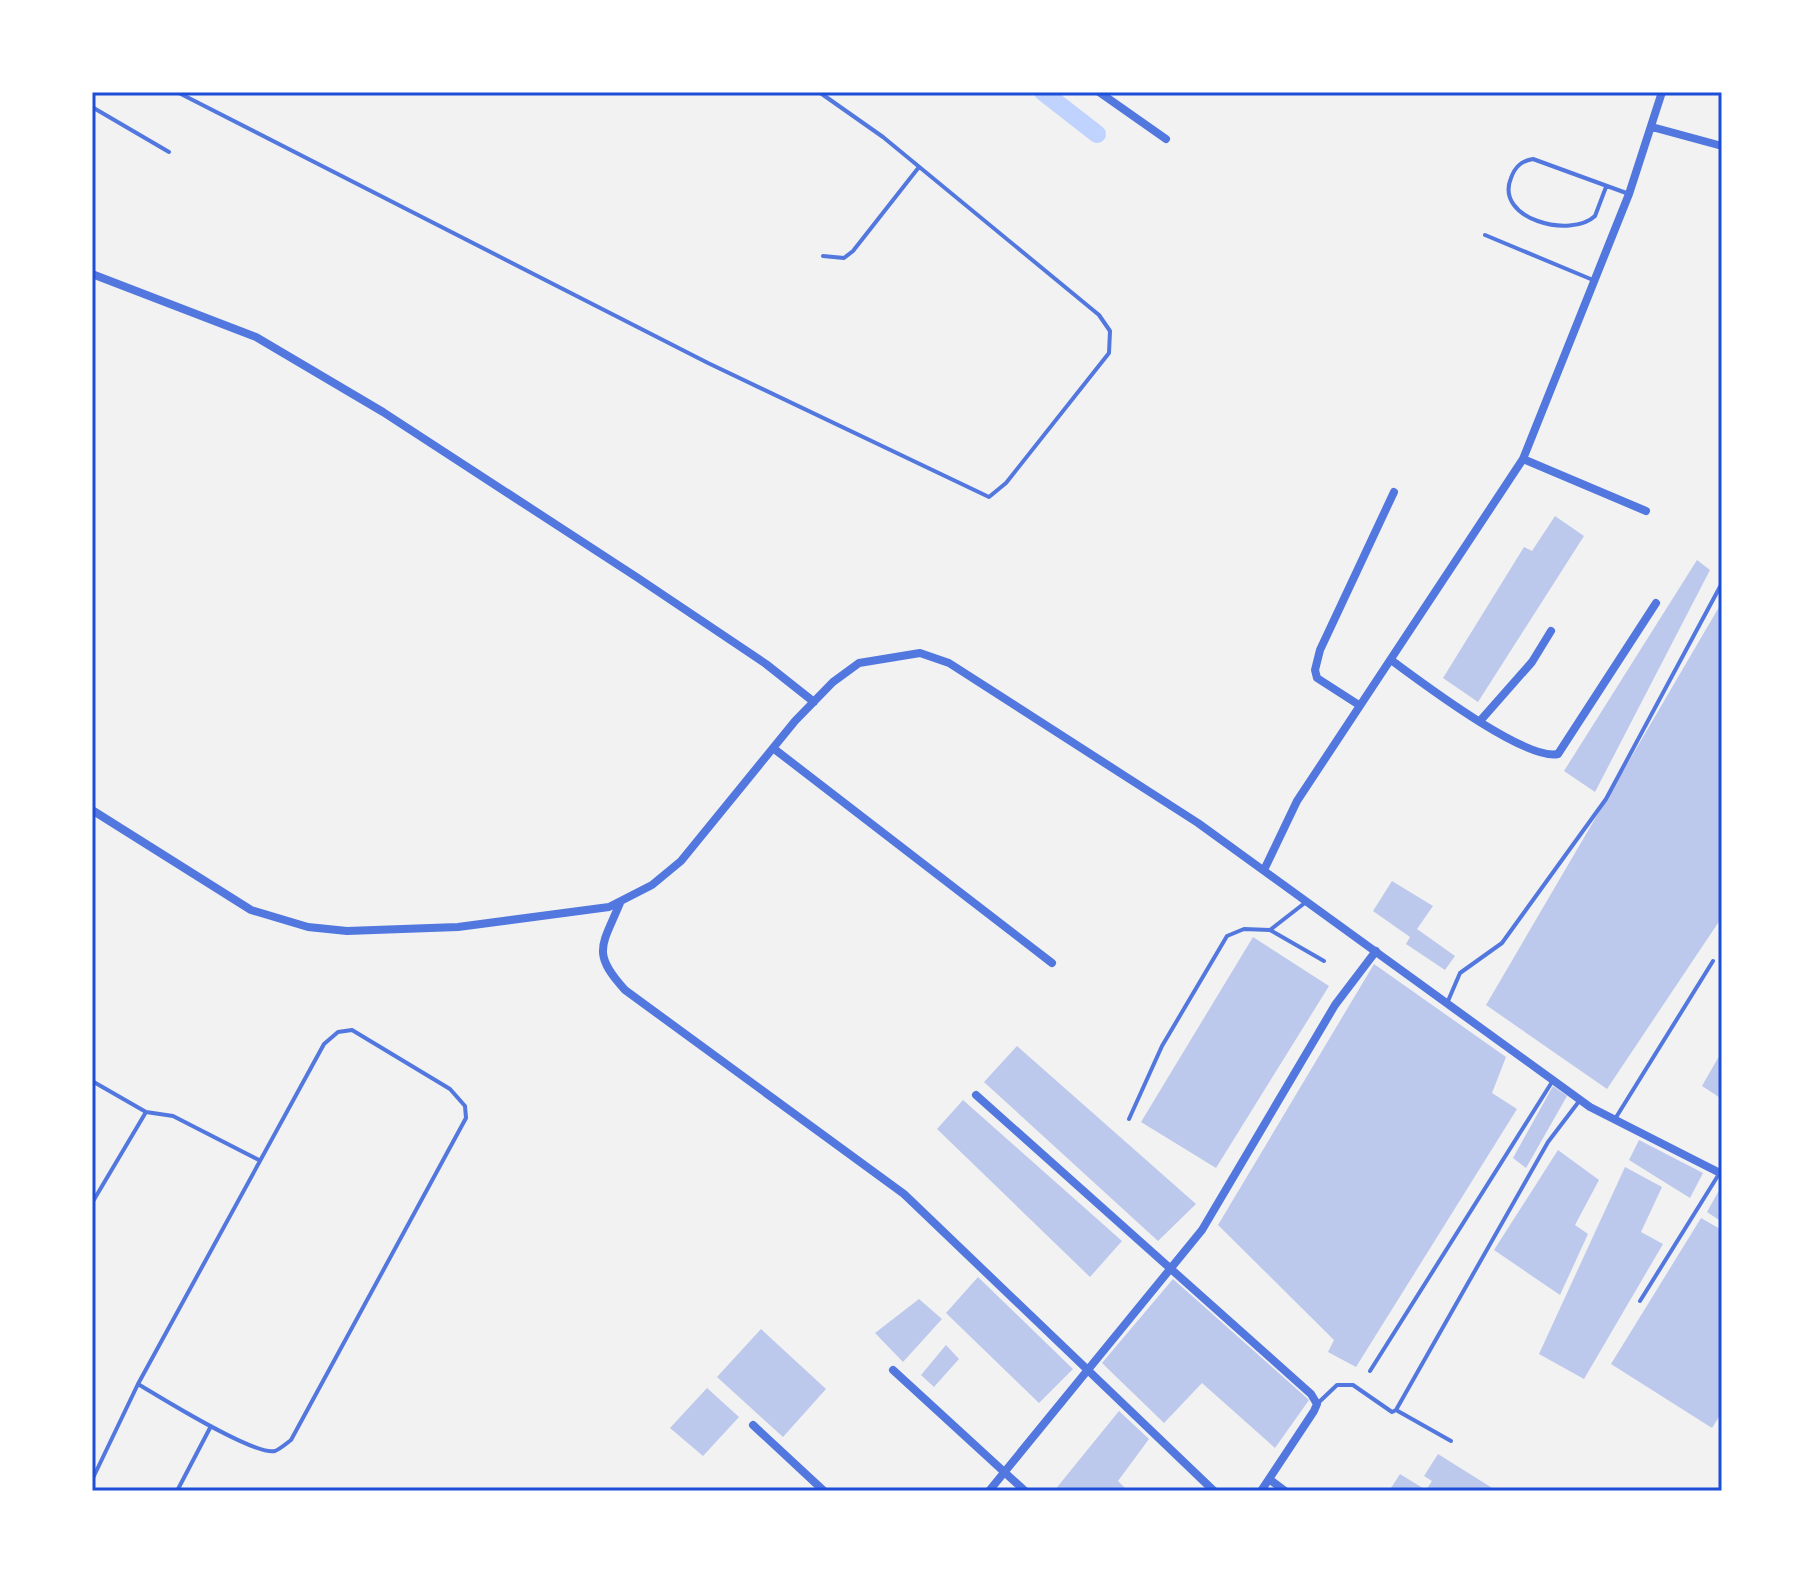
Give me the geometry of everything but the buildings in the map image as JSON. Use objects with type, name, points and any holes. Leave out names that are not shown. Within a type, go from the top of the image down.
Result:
[{"type":"street","points":[[1099,92],[1166,139]]},
{"type":"street","points":[[1264,870],[1297,801],[1524,457],[1629,194],[1662,92]]},
{"type":"street","points":[[1652,127],[1722,146]]},
{"type":"street","points":[[92,274],[256,337],[383,412],[766,664],[814,702]]},
{"type":"street","points":[[1524,457],[1646,511]]},
{"type":"street","points":[[1359,705],[1317,678],[1315,670],[1320,650],[1394,492]]},
{"type":"street","points":[[1391,660],[1480,721],[1549,756],[1558,754],[1656,603]]},
{"type":"street","points":[[1480,721],[1532,662],[1551,631]]},
{"type":"street","points":[[92,810],[251,910],[308,927],[347,931],[458,927],[620,903],[652,885],[681,861],[814,702],[859,663],[920,653],[949,663],[1160,797],[1580,1100],[1721,1174]]},
{"type":"street","points":[[773,748],[1052,963]]},
{"type":"street","points":[[620,903],[601,954],[605,968],[625,990],[904,1194],[1214,1491]]},
{"type":"street","points":[[989,1491],[1172,1269],[1219,1206],[1335,1005],[1376,951]]},
{"type":"street","points":[[976,1095],[1311,1394],[1317,1404],[1261,1491]]},
{"type":"street","points":[[893,1370],[1025,1491]]},
{"type":"street","points":[[753,1425],[824,1491]]},
{"type":"street","points":[[1269,1479],[1285,1491]]},
{"type":"lane","points":[[177,92],[708,363],[989,497],[1006,483],[1109,353],[1110,331],[1099,315],[883,137],[819,92]]},
{"type":"lane","points":[[92,107],[169,152]]},
{"type":"lane","points":[[1606,187],[1595,216],[1576,226],[1561,226],[1519,213],[1509,202],[1507,190],[1516,168],[1523,161],[1533,159],[1629,194]]},
{"type":"lane","points":[[823,256],[844,258],[853,251],[919,167]]},
{"type":"lane","points":[[1485,235],[1595,281]]},
{"type":"lane","points":[[1447,1004],[1460,973],[1502,943],[1606,799],[1722,583]]},
{"type":"lane","points":[[1270,930],[1308,901]]},
{"type":"lane","points":[[1129,1119],[1162,1046],[1227,936],[1244,929],[1270,930],[1324,961]]},
{"type":"lane","points":[[1615,1119],[1713,961]]},
{"type":"lane","points":[[92,1480],[138,1384],[324,1044],[338,1032],[352,1030],[450,1089],[465,1106],[466,1118],[291,1440],[276,1451],[264,1450],[211,1426],[138,1384]]},
{"type":"lane","points":[[92,1081],[146,1112],[173,1116],[259,1160]]},
{"type":"lane","points":[[1370,1371],[1553,1082]]},
{"type":"lane","points":[[1396,1410],[1548,1142],[1580,1100]]},
{"type":"lane","points":[[92,1203],[146,1112]]},
{"type":"lane","points":[[1640,1301],[1721,1174]]},
{"type":"lane","points":[[1317,1404],[1337,1385],[1353,1385],[1392,1412],[1396,1410],[1451,1441]]},
{"type":"lane","points":[[177,1491],[211,1426]]},
{"type":"waterway","points":[[1043,92],[1097,134]]}]
